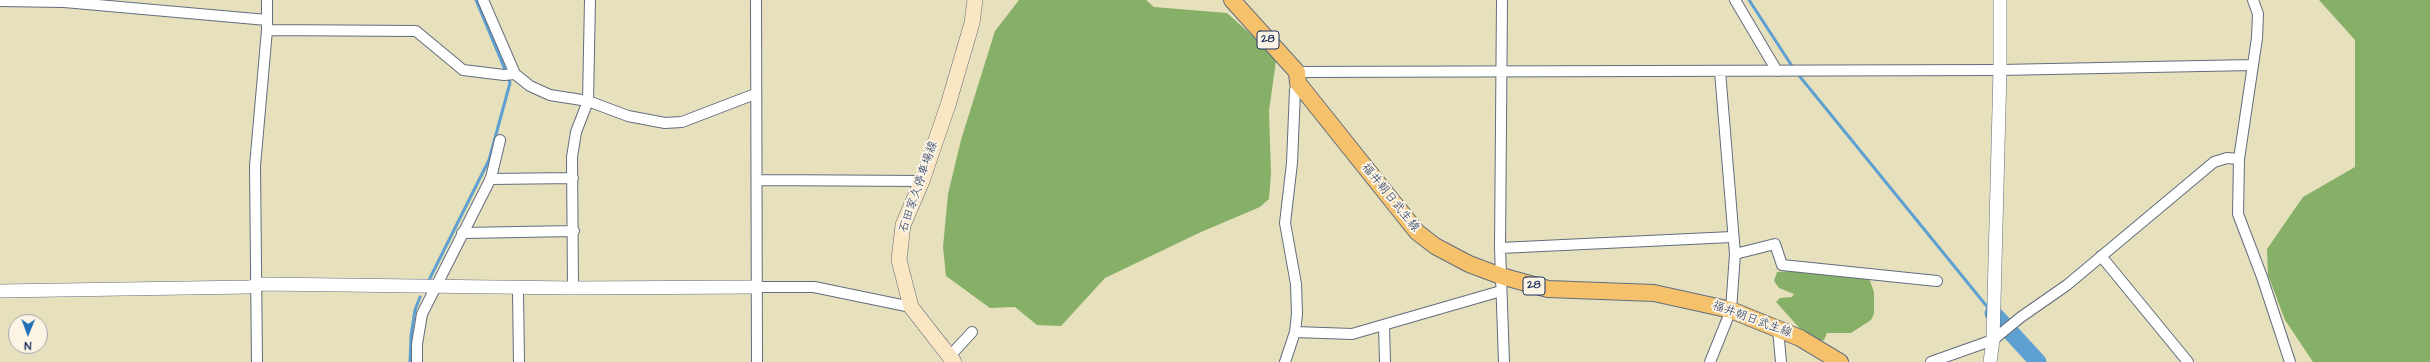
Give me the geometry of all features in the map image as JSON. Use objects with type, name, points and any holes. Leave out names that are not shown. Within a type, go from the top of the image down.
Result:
[{"type":"main road","name":"石田家久停車場線","points":[[951,359],[911,307],[899,260],[903,225],[922,181],[972,23],[975,0]]},
{"type":"main road","name":"福井朝日武生線","points":[[1232,0],[1297,78],[1417,232],[1435,246],[1469,264],[1501,284],[1548,289],[1654,293],[1731,310],[1800,338],[1840,362]]},
{"type":"street","points":[[257,362],[255,166],[267,25],[267,0]]},
{"type":"street","points":[[483,0],[510,75]]},
{"type":"street","points":[[573,288],[574,231],[572,157],[576,132],[588,101],[590,0]]},
{"type":"street","points":[[756,0],[757,362]]},
{"type":"street","points":[[1502,0],[1503,72],[1500,248],[1504,362]]},
{"type":"street","points":[[1735,0],[1782,71]]},
{"type":"street","points":[[1990,362],[1993,340],[2000,70],[2000,0]]},
{"type":"street","points":[[2253,0],[2258,14],[2257,38],[2239,159],[2238,214],[2262,277],[2290,362]]},
{"type":"street","points":[[0,1],[64,2],[267,25],[416,31],[463,70],[510,75],[550,95],[588,101],[628,116],[665,123],[682,122],[756,94]]},
{"type":"street","points":[[1285,362],[1295,332],[1296,284],[1285,223],[1292,163],[1295,90],[1297,78],[1503,72],[2000,70],[2252,65]]},
{"type":"street","points":[[1710,362],[1731,310],[1734,254],[1720,71]]},
{"type":"street","points":[[417,362],[417,344],[422,314],[434,287],[490,179],[500,140]]},
{"type":"street","points":[[1931,362],[1993,340],[2021,317],[2067,285],[2214,162],[2227,158],[2239,159]]},
{"type":"street","points":[[490,179],[573,178]]},
{"type":"street","points":[[757,180],[922,181]]},
{"type":"street","points":[[462,233],[574,231]]},
{"type":"street","points":[[1500,248],[1732,237]]},
{"type":"street","points":[[1734,254],[1775,244],[1782,265],[1938,281]]},
{"type":"street","points":[[2101,256],[2188,362]]},
{"type":"street","points":[[1295,332],[1352,334],[1384,325],[1501,284]]},
{"type":"street","points":[[0,291],[256,286],[573,288],[814,287],[911,307]]},
{"type":"street","points":[[518,292],[519,362]]},
{"type":"street","points":[[1384,325],[1385,362]]},
{"type":"street","points":[[1778,329],[1781,362]]},
{"type":"street","points":[[951,359],[972,332]]},
{"type":"green space","points":[[1019,0],[1146,0],[1154,7],[1227,13],[1264,46],[1276,61],[1269,111],[1271,174],[1269,199],[1260,207],[1201,232],[1105,278],[1061,326],[1037,325],[1015,307],[990,308],[946,276],[943,247],[948,194],[961,140],[995,31]]},
{"type":"green space","points":[[2319,0],[2430,0],[2430,362],[2313,362],[2285,320],[2268,275],[2267,249],[2303,197],[2355,167],[2355,40]]},
{"type":"green space","points":[[1790,271],[1869,278],[1874,292],[1874,314],[1871,320],[1851,333],[1827,333],[1824,340],[1819,341],[1803,332],[1776,302],[1780,298],[1792,297],[1794,294],[1779,288],[1774,281],[1777,272]]},
{"type":"waterway","points":[[476,0],[506,72]]},
{"type":"waterway","points":[[1749,0],[1794,69]]},
{"type":"waterway","points":[[1797,73],[1989,309]]},
{"type":"waterway","points":[[428,282],[489,160],[510,83],[508,77]]},
{"type":"waterway","points":[[410,362],[411,336],[415,310],[420,297]]},
{"type":"waterway","points":[[1993,313],[2038,362]]}]
